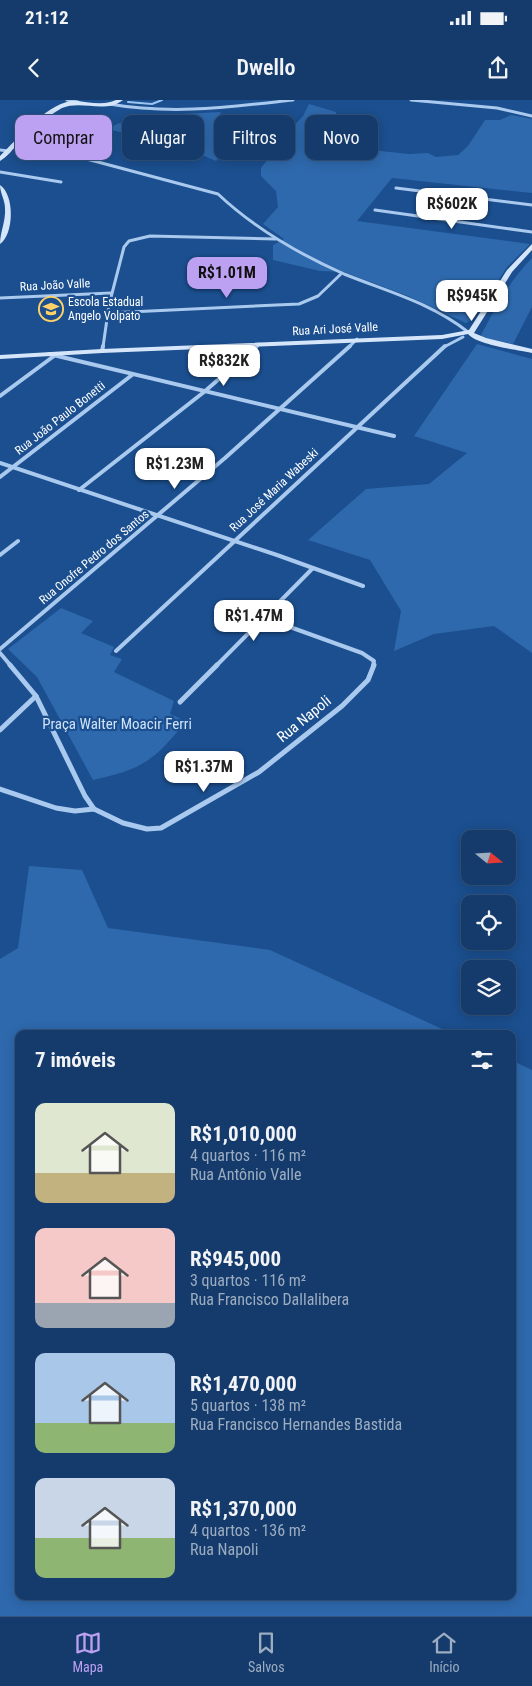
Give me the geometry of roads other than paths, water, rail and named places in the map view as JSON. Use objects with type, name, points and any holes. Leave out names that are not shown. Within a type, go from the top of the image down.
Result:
[{"type":"street","points":[[109,104],[120,100]]},
{"type":"street","points":[[49,115],[64,102],[109,104],[144,110],[189,111],[293,100]]},
{"type":"street","points":[[411,100],[447,101],[497,108],[532,116]]},
{"type":"street","points":[[0,159],[15,146]]},
{"type":"street","points":[[0,150],[9,151]]},
{"type":"street","points":[[88,160],[218,194],[236,211],[277,239],[342,273],[411,300],[468,332],[509,271],[532,246]]},
{"type":"street","points":[[0,172],[62,182]]},
{"type":"street","points":[[0,187],[9,199],[10,208],[0,242]]},
{"type":"street","points":[[396,188],[532,205]]},
{"type":"street","points":[[375,210],[532,232]]},
{"type":"street","points":[[102,351],[111,293],[124,247],[129,241],[150,236],[277,239]]},
{"type":"street","points":[[108,313],[299,304],[311,301],[321,294],[342,273]]},
{"type":"street","name":"Rua João Valle","points":[[0,298],[111,293]]},
{"type":"street","name":"Rua Ari José Valle","points":[[0,357],[442,336],[468,332],[532,351]]},
{"type":"street","name":"Rua José Maria Wabeski","points":[[116,651],[447,344],[468,332]]},
{"type":"street","points":[[442,336],[447,344]]},
{"type":"street","name":"Rua Onofre Pedro dos Santos","points":[[0,649],[160,515],[282,409],[357,339]]},
{"type":"street","points":[[79,490],[204,392],[259,344]]},
{"type":"street","points":[[0,396],[52,355],[204,392],[359,426],[394,436]]},
{"type":"street","name":"Rua João Paulo Bonetti","points":[[0,477],[132,375]]},
{"type":"street","points":[[0,463],[234,540],[363,586]]},
{"type":"street","points":[[0,555],[18,541]]},
{"type":"street","points":[[180,702],[313,568]]},
{"type":"street","name":"Rua Napoli","points":[[0,789],[56,808],[94,809],[123,823],[147,828],[161,828],[175,822],[259,772],[342,706],[368,680],[373,670],[374,661],[362,653],[265,618]]},
{"type":"street","points":[[0,653],[36,696],[85,796],[94,809]]},
{"type":"street","points":[[0,730],[36,696]]},
{"type":"waterway","points":[[128,102],[152,104],[162,100]]},
{"type":"place","name":"Escola Estadual Angelo Volpato","points":[[51,309]]},
{"type":"park label","name":"Praça Walter Moacir Ferri","points":[[117,724]]}]
